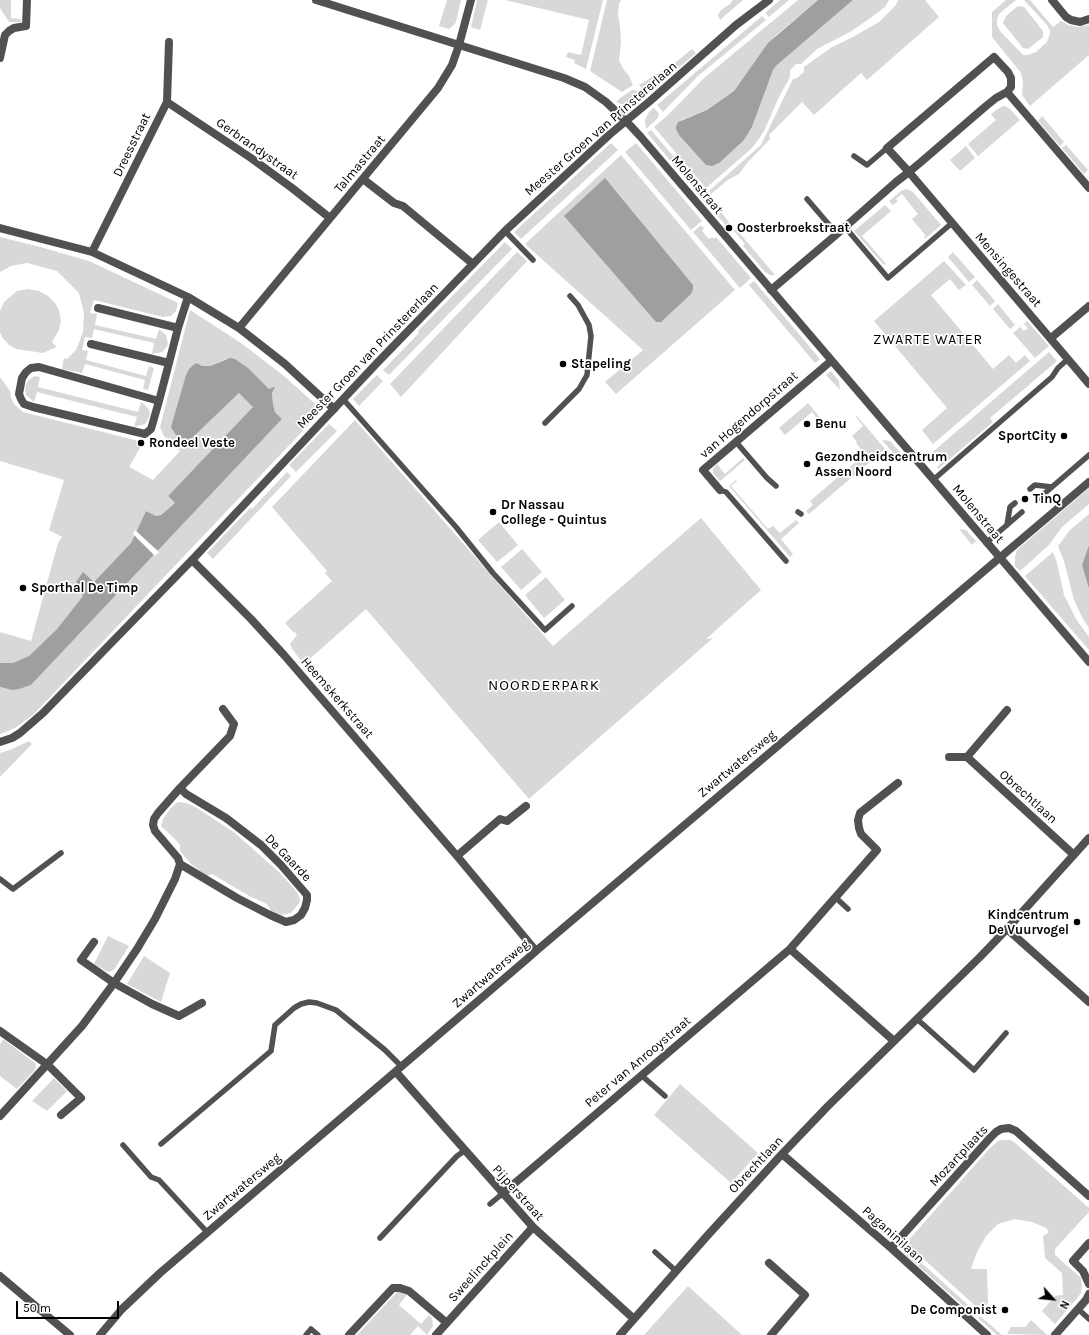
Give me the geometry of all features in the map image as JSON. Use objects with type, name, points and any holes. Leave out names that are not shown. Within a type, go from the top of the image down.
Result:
[{"type":"street","points":[[0,58],[5,35],[8,31],[14,28],[26,26],[27,0]]},
{"type":"street","name":"Molenstraat","points":[[316,0],[574,81],[595,94],[626,121],[1089,662]]},
{"type":"street","name":"Talmastraat","points":[[239,328],[438,88],[452,65],[472,0]]},
{"type":"street","name":"Meester Groen van Prinstererlaan","points":[[0,742],[12,738],[28,728],[192,560],[343,399],[505,231],[609,134],[736,26],[769,0]]},
{"type":"street","points":[[1052,0],[1066,17],[1071,20],[1080,22],[1089,19]]},
{"type":"street","name":"Dreesstraat","points":[[92,252],[167,102],[169,42]]},
{"type":"street","points":[[771,290],[991,102],[1007,92],[1011,87],[1011,78],[1008,72],[994,57],[887,148],[909,172]]},
{"type":"street","points":[[1007,92],[1089,188]]},
{"type":"street","name":"Gerbrandystraat","points":[[167,102],[269,171],[330,218]]},
{"type":"street","name":"Mensingestraat","points":[[909,172],[1089,384]]},
{"type":"street","points":[[363,179],[394,203],[403,206],[473,264]]},
{"type":"street","points":[[0,228],[92,252],[188,297],[239,328],[285,364],[334,409]]},
{"type":"street","points":[[159,401],[39,367],[31,368],[26,372],[22,378],[19,394],[24,404],[33,407],[145,434],[151,429],[159,401],[178,328],[188,297]]},
{"type":"street","points":[[1050,338],[1089,306]]},
{"type":"street","points":[[98,308],[178,328]]},
{"type":"street","points":[[91,344],[169,363]]},
{"type":"street","name":"van Hogendorpstraat","points":[[720,490],[703,470],[831,361]]},
{"type":"street","name":"Zwartwatersweg","points":[[100,1335],[122,1308],[207,1232],[1089,482]]},
{"type":"street","name":"Heemskerkstraat","points":[[192,560],[251,619],[284,655],[457,856],[536,951]]},
{"type":"street","name":"De Gaarde","points":[[180,788],[186,794],[226,818],[261,845],[281,864],[307,894],[308,900],[300,915],[294,920],[286,922],[237,898],[180,864],[178,858],[155,831],[153,825],[154,819],[158,812],[180,788],[230,736],[234,724],[222,709]]},
{"type":"street","points":[[949,757],[967,757],[1006,710]]},
{"type":"street","name":"Obrechtlaan","points":[[967,757],[1074,855]]},
{"type":"street","name":"Peter van Anrooystraat","points":[[502,1194],[790,949],[878,850],[861,834],[858,828],[860,813],[898,783]]},
{"type":"street","points":[[457,856],[500,818],[507,821],[526,806]]},
{"type":"street","name":"Obrechtlaan","points":[[620,1335],[782,1154],[828,1106],[1007,929],[1089,838]]},
{"type":"street","points":[[0,1116],[82,1026],[114,983],[155,919],[175,879],[180,864]]},
{"type":"street","points":[[1007,929],[1089,1002]]},
{"type":"street","points":[[94,942],[80,960],[114,983],[152,1004],[179,1016],[202,1003]]},
{"type":"street","points":[[790,949],[894,1041]]},
{"type":"street","points":[[0,1030],[48,1064],[81,1098],[61,1115]]},
{"type":"street","name":"Pijperstraat","points":[[396,1072],[502,1194],[533,1227],[634,1319]]},
{"type":"street","name":"Mozartplaats","points":[[891,1248],[990,1138],[996,1132],[1001,1130],[1009,1128],[1016,1131],[1089,1196]]},
{"type":"street","name":"Paganinilaan","points":[[782,1154],[891,1248],[987,1335]]},
{"type":"street","name":"Sweelinckplein","points":[[436,1335],[533,1227]]},
{"type":"street","points":[[1089,1243],[1073,1261],[1083,1271],[1089,1284]]},
{"type":"street","points":[[769,1262],[805,1295],[770,1335]]},
{"type":"street","points":[[0,1276],[70,1335]]},
{"type":"street","points":[[349,1335],[393,1288],[400,1288],[410,1291],[446,1323]]},
{"type":"street","points":[[1055,1335],[1086,1300],[1089,1294]]},
{"type":"lane","points":[[854,156],[867,165],[887,148]]},
{"type":"lane","points":[[807,199],[837,234]]},
{"type":"lane","points":[[845,227],[888,278],[952,223]]},
{"type":"lane","points":[[505,231],[533,260]]},
{"type":"lane","points":[[544,423],[579,389],[587,375],[590,336],[589,325],[578,306],[570,296]]},
{"type":"lane","points":[[932,480],[1052,377],[1058,368],[1068,359]]},
{"type":"lane","points":[[343,399],[456,527],[493,573],[545,630],[572,606]]},
{"type":"lane","points":[[736,442],[767,478],[776,486]]},
{"type":"lane","points":[[1038,499],[1089,455]]},
{"type":"lane","points":[[1030,489],[1035,485],[1052,487]]},
{"type":"lane","name":"van Hogendorpstraat","points":[[720,490],[726,492],[786,561]]},
{"type":"lane","points":[[1007,525],[1010,507],[1015,503]]},
{"type":"lane","points":[[986,543],[1022,512]]},
{"type":"lane","points":[[0,879],[13,889],[61,853]]},
{"type":"lane","points":[[835,897],[848,909]]},
{"type":"lane","points":[[161,1144],[271,1052],[275,1025],[294,1008],[301,1004],[309,1002],[317,1003],[336,1010],[385,1050],[402,1067]]},
{"type":"lane","points":[[917,1019],[974,1070],[1006,1033]]},
{"type":"lane","points":[[641,1075],[665,1096]]},
{"type":"lane","name":"Zwartwatersweg","points":[[123,1145],[151,1177],[159,1180],[207,1232]]},
{"type":"lane","points":[[380,1238],[457,1156],[464,1151]]},
{"type":"lane","points":[[490,1204],[502,1194]]},
{"type":"lane","points":[[655,1252],[676,1272]]},
{"type":"lane","points":[[1078,1309],[1089,1318]]},
{"type":"lane","points":[[306,1335],[311,1329],[318,1335]]},
{"type":"shaded area","points":[[0,0],[11,0],[11,18],[21,19],[21,22],[9,22],[0,8]]},
{"type":"shaded area","points":[[447,0],[461,0],[456,22],[449,29],[439,26]]},
{"type":"shaded area","points":[[477,0],[488,0],[480,30],[471,27]]},
{"type":"shaded area","points":[[505,0],[603,0],[586,69],[574,63],[575,60],[566,57],[568,52],[581,55],[589,20]]},
{"type":"shaded area","points":[[607,0],[621,0],[618,15],[621,43],[619,60],[633,85],[622,92],[590,71]]},
{"type":"shaded area","points":[[733,0],[743,0],[720,20],[718,15],[721,10]]},
{"type":"shaded area","points":[[780,0],[789,0],[769,17],[765,13]]},
{"type":"shaded area","points":[[798,0],[818,0],[775,36],[734,91],[707,110],[681,120],[676,125],[676,129],[744,140],[752,127],[773,70],[777,65],[853,0],[889,0],[885,7],[869,19],[850,32],[817,49],[801,64],[796,64],[790,70],[790,77],[779,97],[764,131],[758,140],[752,148],[706,188],[654,127],[668,115],[703,79]]},
{"type":"shaded area","points":[[818,0],[853,0],[777,65],[773,70],[752,127],[744,140],[719,163],[712,166],[706,165],[679,135],[676,129],[678,122],[707,110],[734,91],[768,43]]},
{"type":"shaded area","points":[[898,0],[925,0],[939,17],[867,80],[861,73],[814,115],[802,102],[769,135],[770,139],[747,163],[739,174],[729,179],[711,194],[709,191],[761,145],[793,79],[797,78],[804,72],[804,67],[832,47],[879,22],[896,5]]},
{"type":"shaded area","points":[[1006,0],[1016,0],[999,14],[997,25],[1000,31],[1023,55],[1036,52],[1047,42],[1050,34],[1047,25],[1024,0],[1030,0],[1053,27],[1061,21],[1068,25],[1078,27],[1089,25],[1089,55],[1030,106],[1022,95],[1023,82],[1021,73],[992,37],[992,12]]},
{"type":"shaded area","points":[[1018,6],[1024,7],[1043,31],[1043,37],[1028,49],[1023,48],[1003,23],[1006,16]]},
{"type":"shaded area","points":[[762,16],[766,20],[698,76],[663,112],[657,105]]},
{"type":"shaded area","points":[[692,49],[696,53],[647,95],[639,85],[676,62]]},
{"type":"shaded area","points":[[632,90],[639,91],[644,97],[636,103],[630,105],[624,105],[616,102],[620,98]]},
{"type":"shaded area","points":[[1004,106],[1009,108],[1020,120],[978,156],[968,144],[996,120],[991,114]]},
{"type":"shaded area","points":[[654,108],[659,114],[658,118],[646,129],[645,120],[649,112]]},
{"type":"shaded area","points":[[1042,116],[1064,142],[1060,146],[1038,121]]},
{"type":"shaded area","points":[[651,130],[712,202],[708,206],[647,133]]},
{"type":"shaded area","points":[[611,143],[618,150],[521,239],[514,232]]},
{"type":"shaded area","points":[[636,143],[702,221],[691,230],[625,152]]},
{"type":"shaded area","points":[[1066,145],[1088,170],[1084,174],[1062,148]]},
{"type":"shaded area","points":[[966,146],[975,158],[960,171],[950,160]]},
{"type":"shaded area","points":[[621,155],[735,290],[616,394],[605,382],[643,350],[525,244]]},
{"type":"shaded area","points":[[605,178],[693,285],[691,294],[661,322],[656,322],[564,216]]},
{"type":"shaded area","points":[[906,189],[913,192],[941,225],[925,239],[924,237],[926,236],[912,219],[918,214],[902,194],[896,199],[898,201],[893,205],[889,201],[901,191]]},
{"type":"shaded area","points":[[885,205],[891,211],[862,236],[886,264],[884,265],[854,231]]},
{"type":"shaded area","points":[[718,208],[732,226],[729,229],[714,212]]},
{"type":"shaded area","points":[[701,225],[704,228],[702,231],[709,239],[712,237],[714,239],[716,237],[751,278],[740,288],[693,232]]},
{"type":"shaded area","points":[[736,229],[775,275],[770,275],[765,272],[743,246],[745,244],[734,231]]},
{"type":"shaded area","points":[[0,237],[89,261],[178,303],[176,311],[171,316],[163,317],[94,300],[90,313],[97,314],[95,325],[156,339],[159,329],[166,335],[168,344],[166,348],[162,352],[152,354],[154,343],[94,329],[92,338],[85,337],[82,350],[88,351],[86,360],[146,376],[149,366],[154,368],[148,390],[143,389],[145,380],[85,364],[82,373],[62,369],[64,358],[67,359],[76,350],[83,332],[84,313],[79,293],[57,271],[27,263],[11,266],[0,272]]},
{"type":"shaded area","points":[[505,242],[512,249],[389,375],[383,370],[419,333],[418,331]]},
{"type":"shaded area","points":[[517,252],[527,261],[401,397],[390,384]]},
{"type":"shaded area","points":[[953,252],[975,277],[969,282],[948,257]]},
{"type":"shaded area","points":[[944,261],[966,285],[959,290],[950,279],[931,295],[993,369],[1009,355],[1016,363],[1025,355],[1030,361],[933,444],[922,430],[947,408],[874,321]]},
{"type":"shaded area","points":[[977,280],[995,301],[990,306],[972,285]]},
{"type":"shaded area","points":[[754,281],[820,359],[815,363],[749,285]]},
{"type":"shaded area","points":[[28,289],[39,291],[48,296],[59,310],[61,321],[59,330],[52,342],[57,347],[43,353],[16,349],[9,345],[2,337],[0,332],[0,311],[4,302],[17,291]]},
{"type":"shaded area","points":[[998,304],[1015,325],[1010,329],[993,309]]},
{"type":"shaded area","points":[[190,310],[241,343],[284,376],[314,403],[320,406],[320,411],[317,416],[34,714],[15,728],[0,734],[0,687],[12,690],[31,685],[282,419],[275,412],[273,404],[272,393],[275,388],[269,389],[226,359],[210,366],[202,366],[197,363],[193,365],[189,369],[188,442],[239,393],[254,407],[168,496],[175,503],[161,515],[156,516],[146,511],[131,543],[94,582],[83,573],[83,596],[57,629],[29,656],[13,663],[0,663],[0,632],[31,641],[58,543],[62,537],[49,530],[64,480],[0,461],[0,377],[10,391],[14,404],[23,412],[139,441],[141,446],[129,467],[153,480],[180,451],[164,436],[160,427]]},
{"type":"shaded area","points":[[1027,321],[1049,346],[1035,358],[1013,333],[1020,327],[1024,331],[1028,328],[1024,324]]},
{"type":"shaded area","points":[[1049,352],[1057,361],[990,418],[993,422],[938,469],[937,467],[941,463],[935,456],[930,460],[928,456]]},
{"type":"shaded area","points":[[230,358],[235,359],[248,368],[269,389],[275,388],[272,393],[273,404],[275,412],[282,419],[31,685],[12,690],[0,687],[0,663],[13,663],[29,656],[57,629],[83,596],[76,582],[83,572],[94,582],[131,543],[146,511],[156,516],[161,515],[175,503],[168,496],[253,407],[239,393],[188,442],[176,435],[171,427],[189,369],[197,363],[202,366],[210,366]]},
{"type":"shaded area","points":[[831,371],[839,381],[840,390],[826,375]]},
{"type":"shaded area","points":[[377,375],[383,381],[359,406],[353,399]]},
{"type":"shaded area","points":[[34,376],[40,377],[38,387],[138,412],[141,402],[148,408],[150,413],[148,419],[145,424],[134,427],[137,417],[37,392],[34,402],[26,395],[25,390],[26,384]]},
{"type":"shaded area","points":[[808,403],[822,420],[820,422],[812,412],[785,435],[779,428]]},
{"type":"shaded area","points":[[857,416],[885,449],[809,514],[806,511],[813,505],[810,501],[865,454],[852,436],[863,426],[856,417]]},
{"type":"shaded area","points":[[355,420],[553,646],[701,518],[761,590],[706,639],[713,638],[529,799],[366,609],[304,664],[292,649],[290,644],[297,635],[285,623],[332,581],[325,573],[327,571],[272,507]]},
{"type":"shaded area","points":[[329,424],[337,431],[296,472],[289,465]]},
{"type":"shaded area","points":[[882,440],[890,441],[900,452],[900,461]]},
{"type":"shaded area","points":[[743,458],[745,460],[720,481],[713,473],[713,469],[717,464],[725,474]]},
{"type":"shaded area","points":[[287,472],[291,476],[213,559],[207,553]]},
{"type":"shaded area","points":[[736,480],[737,481],[731,486],[768,529],[773,526],[780,533],[796,520],[799,523],[781,539],[793,554],[790,557],[729,486]]},
{"type":"shaded area","points":[[1089,488],[1089,504],[1062,527],[1049,545],[1020,571],[1015,566],[1017,550]]},
{"type":"shaded area","points":[[1089,514],[1089,545],[1082,565],[1089,589],[1089,628],[1074,600],[1064,561],[1058,546],[1070,530]]},
{"type":"shaded area","points":[[499,522],[518,545],[497,562],[478,540]]},
{"type":"shaded area","points":[[959,529],[966,530],[976,541],[972,545]]},
{"type":"shaded area","points":[[1089,545],[1089,589],[1082,565]]},
{"type":"shaded area","points":[[522,549],[542,572],[521,590],[501,567]]},
{"type":"shaded area","points":[[1053,552],[1064,595],[1076,619],[1089,637],[1089,650],[1025,576]]},
{"type":"shaded area","points":[[546,577],[565,600],[544,618],[525,595]]},
{"type":"shaded area","points":[[29,741],[32,744],[0,777],[0,753]]},
{"type":"shaded area","points":[[181,802],[197,808],[235,833],[281,874],[297,892],[299,897],[300,902],[291,913],[282,915],[271,911],[267,904],[251,897],[212,874],[206,876],[189,862],[180,851],[180,845],[161,826],[163,819],[170,809],[176,803]]},
{"type":"shaded area","points":[[108,936],[129,946],[114,970],[108,972],[94,964]]},
{"type":"shaded area","points":[[144,956],[170,973],[161,1002],[127,984]]},
{"type":"shaded area","points":[[3,1039],[35,1063],[36,1067],[34,1071],[17,1089],[0,1076],[0,1045]]},
{"type":"shaded area","points":[[54,1078],[67,1091],[47,1111],[32,1101]]},
{"type":"shaded area","points":[[680,1084],[758,1153],[731,1183],[654,1115]]},
{"type":"shaded area","points":[[1010,1140],[1014,1142],[1089,1208],[1089,1212],[1055,1249],[1055,1255],[1081,1278],[1082,1285],[1079,1296],[1055,1324],[1042,1311],[1055,1296],[1063,1295],[1062,1273],[1045,1258],[1043,1236],[1049,1232],[1046,1228],[1032,1222],[1015,1219],[998,1224],[986,1236],[977,1252],[971,1269],[987,1269],[988,1303],[981,1311],[906,1243],[990,1148],[998,1141]]},
{"type":"shaded area","points":[[904,1247],[977,1313],[975,1316],[907,1256],[904,1252]]},
{"type":"shaded area","points":[[688,1286],[742,1335],[644,1335]]},
{"type":"shaded area","points":[[397,1292],[407,1295],[399,1305],[421,1324],[429,1315],[432,1318],[433,1326],[427,1335],[418,1326],[410,1335],[357,1335]]},
{"type":"shaded area","points":[[980,1316],[1002,1335],[997,1335],[978,1318]]},
{"type":"shaded area","points":[[1031,1320],[1047,1335],[1007,1334],[1011,1327],[1025,1327]]},
{"type":"pier","points":[[135,530],[159,552],[155,556],[133,534]]},
{"type":"place","name":"Oosterbroekstraat","points":[[729,228]]},
{"type":"place","name":"Stapeling","points":[[563,364]]},
{"type":"place","name":"Benu","points":[[807,424]]},
{"type":"place","name":"SportCity","points":[[1064,436]]},
{"type":"place","name":"Rondeel Veste","points":[[141,443]]},
{"type":"place","name":"Gezondheidscentrum Assen Noord","points":[[807,464]]},
{"type":"place","name":"TinQ","points":[[1025,499]]},
{"type":"place","name":"Dr Nassau College - Quintus","points":[[493,512]]},
{"type":"place","name":"Sporthal De Timp","points":[[23,588]]},
{"type":"place","name":"Kindcentrum De Vuurvogel","points":[[1077,922]]},
{"type":"place","name":"De Componist","points":[[1005,1310]]},
{"type":"district","name":"ZWARTE WATER","points":[[928,340]]},
{"type":"district","name":"NOORDERPARK","points":[[544,686]]}]
